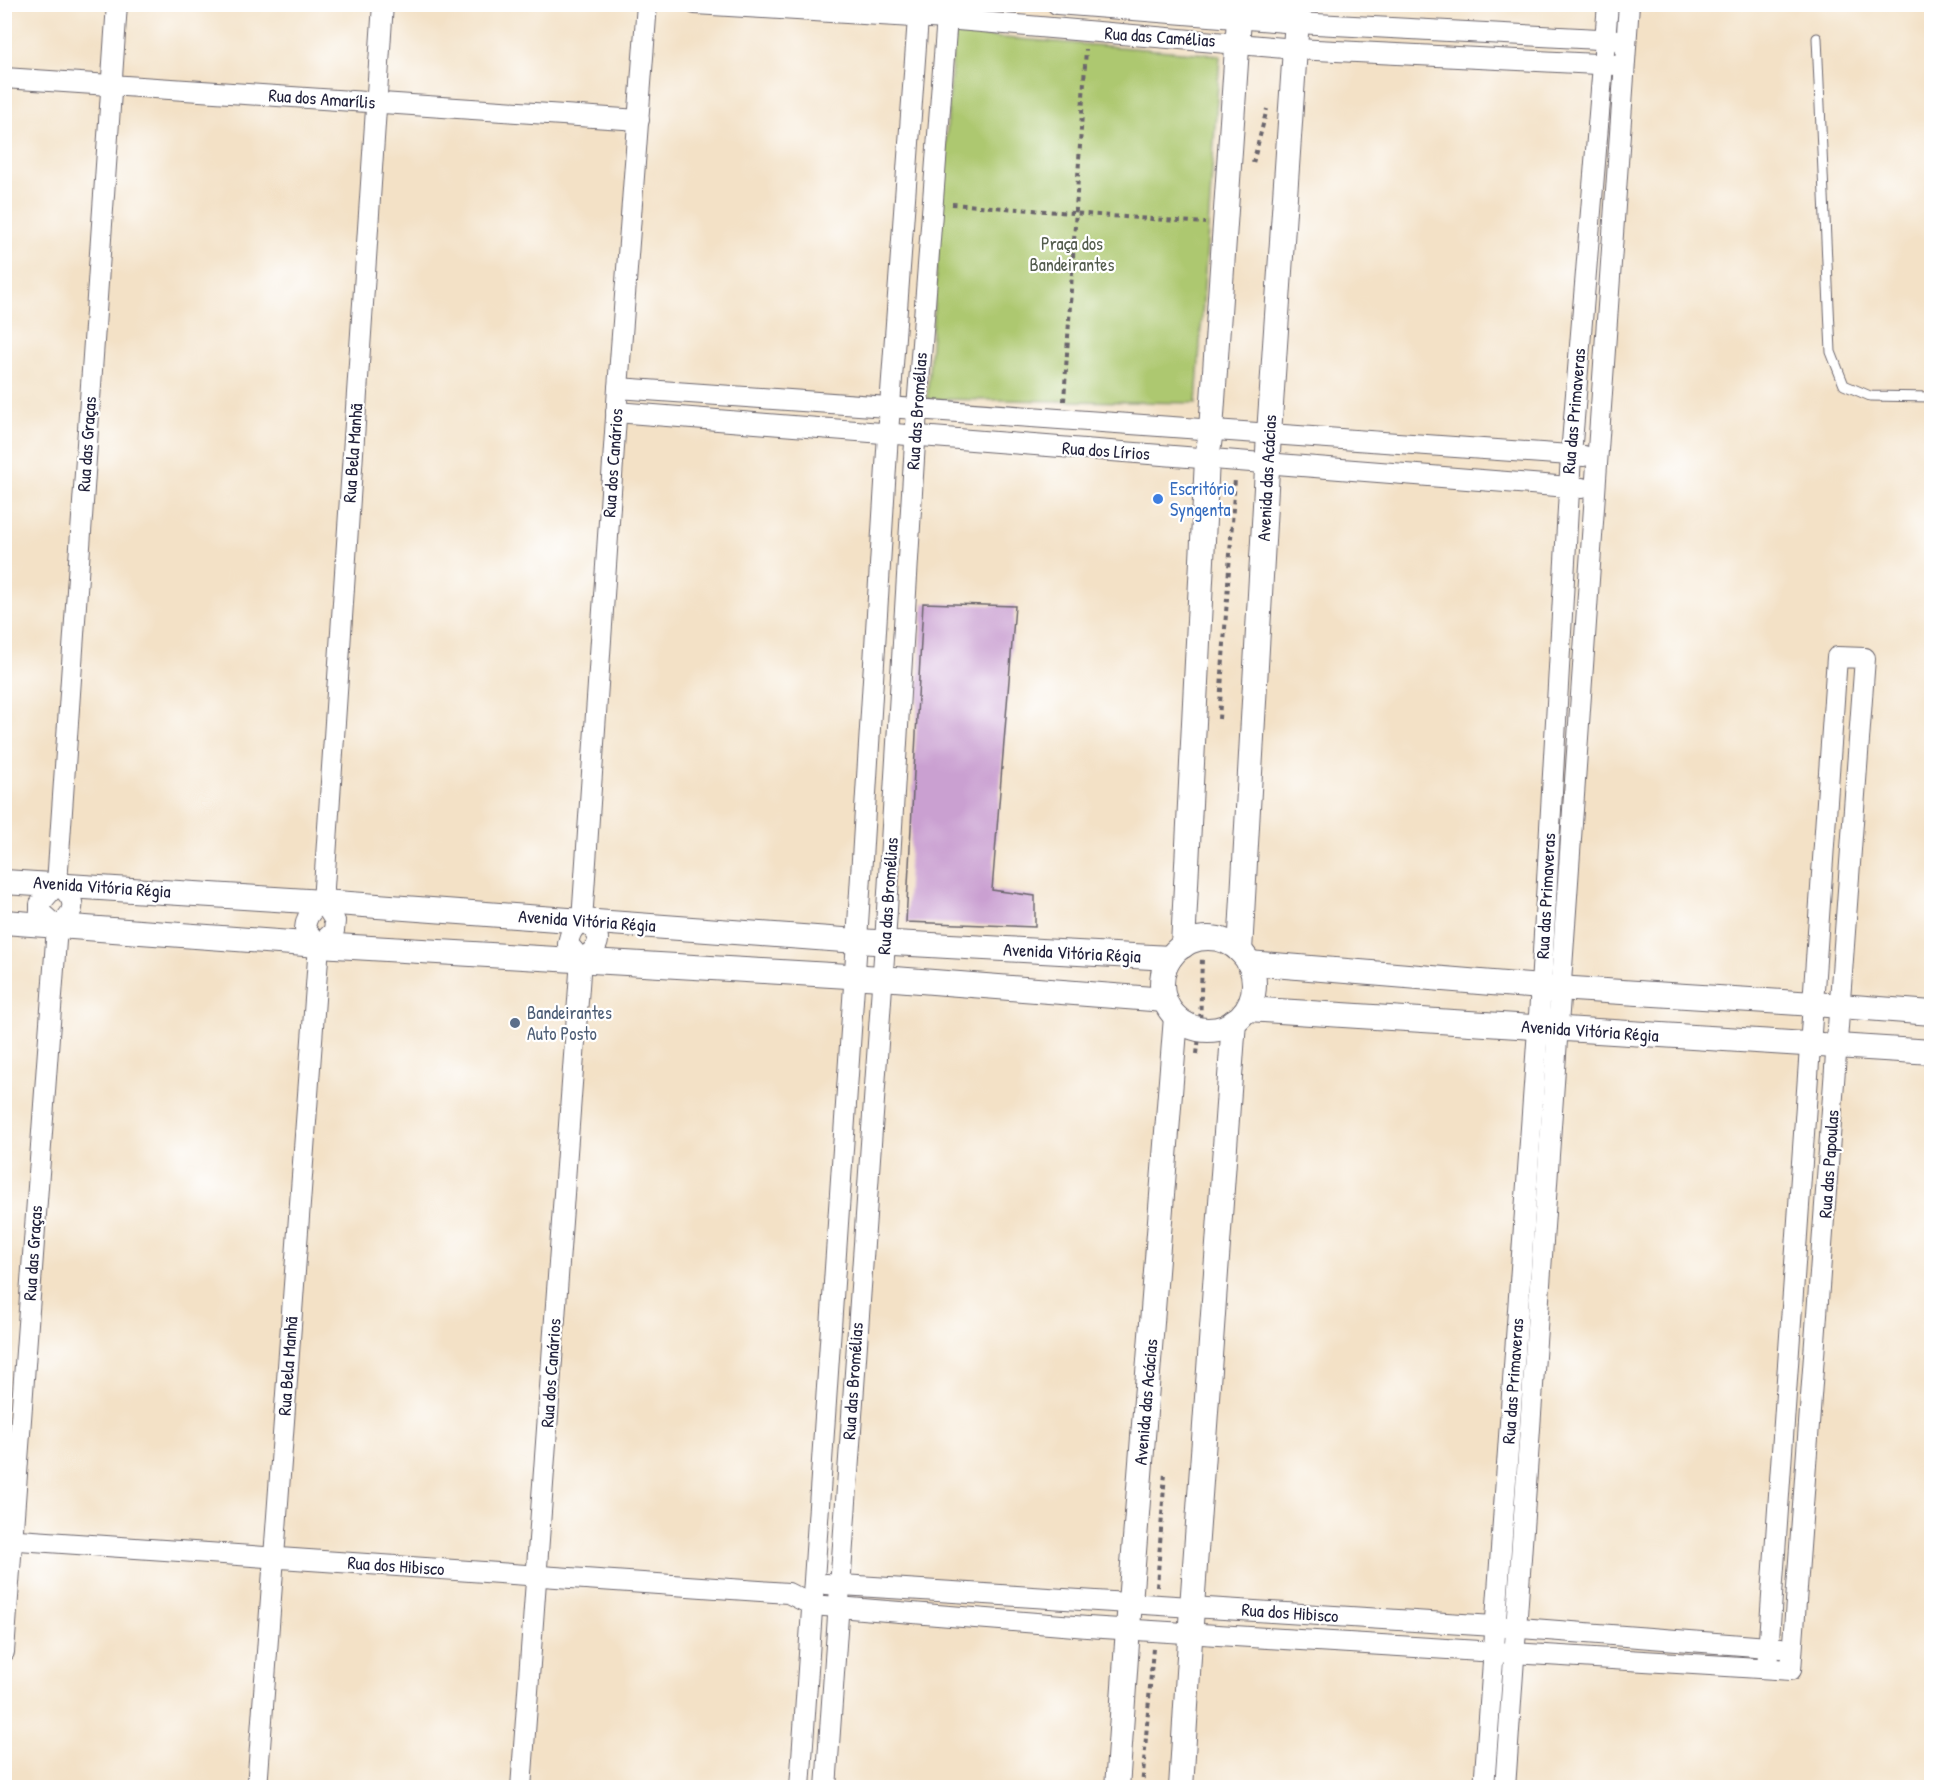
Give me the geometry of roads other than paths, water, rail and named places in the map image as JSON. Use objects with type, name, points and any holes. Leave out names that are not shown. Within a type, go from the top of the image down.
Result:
[{"type":"street","name":"Rua das Graças","points":[[57,884],[117,4]]},
{"type":"street","name":"Rua Bela Manhã","points":[[323,902],[383,4]]},
{"type":"street","name":"Rua dos Canários","points":[[582,921],[616,412],[647,4]]},
{"type":"street","name":"Rua das Camélias","points":[[695,4],[947,12],[1087,31],[1296,49],[1625,65]]},
{"type":"street","name":"Rua das Camélias","points":[[1057,4],[1297,14],[1627,40]]},
{"type":"street","name":"Rua das Primaveras","points":[[1552,988],[1570,455],[1608,4]]},
{"type":"street","name":"Rua das Primaveras","points":[[1484,1788],[1494,1626],[1599,457],[1629,4]]},
{"type":"street","name":"Rua das Bromélias","points":[[800,1788],[857,941],[888,434],[919,11]]},
{"type":"street","name":"Rua das Bromélias","points":[[826,1788],[838,1585],[885,943],[916,409],[947,12]]},
{"type":"street","points":[[1177,952],[1207,459],[1240,12]]},
{"type":"street","name":"Avenida das Acácias","points":[[1244,957],[1269,434],[1297,14]]},
{"type":"street","name":"Rua dos Amarílis","points":[[4,78],[639,120]]},
{"type":"street","name":"Rua dos Lírios","points":[[618,388],[1599,457]]},
{"type":"street","name":"Rua dos Lírios","points":[[616,412],[1596,489]]},
{"type":"street","name":"Rua das Papoulas","points":[[1767,1668],[1837,657],[1865,658],[1791,1670]]},
{"type":"street","name":"Avenida Vitória Régia","points":[[4,882],[323,902],[885,943],[1177,952]]},
{"type":"street","points":[[57,884],[73,900],[67,919],[57,927],[40,912],[40,904],[57,884]]},
{"type":"street","points":[[319,945],[334,931],[335,921],[323,902]]},
{"type":"street","points":[[581,959],[592,953],[598,945],[598,936],[593,927],[582,921]]},
{"type":"street","name":"Avenida Vitória Régia","points":[[4,922],[319,945],[882,978],[1171,1009]]},
{"type":"street","name":"Rua das Graças","points":[[4,1652],[8,1540],[57,927]]},
{"type":"street","points":[[1181,1788],[1192,1607],[1241,1015],[1253,992],[1253,977],[1244,957],[1228,943],[1203,937],[1177,952],[1164,971],[1162,986],[1171,1009],[1187,1025],[1212,1030],[1223,1027],[1241,1015]]},
{"type":"street","name":"Rua Bela Manhã","points":[[257,1788],[319,945]]},
{"type":"street","points":[[1244,957],[1552,988],[1932,1013]]},
{"type":"street","name":"Rua dos Canários","points":[[521,1788],[581,959]]},
{"type":"street","name":"Avenida das Acácias","points":[[1117,1788],[1171,1009]]},
{"type":"street","name":"Avenida Vitória Régia","points":[[1241,1015],[1549,1028],[1932,1052]]},
{"type":"street","name":"Rua das Primaveras","points":[[1505,1788],[1549,1028]]},
{"type":"street","name":"Rua dos Hibisco","points":[[8,1540],[788,1593],[812,1605],[1191,1633],[1791,1670]]},
{"type":"street","name":"Rua dos Hibisco","points":[[788,1593],[813,1584],[838,1585],[1494,1626],[1793,1649]]},
{"type":"lane","points":[[1817,38],[1831,352],[1844,385],[1870,396],[1932,397]]},
{"type":"place","name":"Escritório Syngenta","points":[[1158,499]]},
{"type":"place","name":"Bandeirantes Auto Posto","points":[[515,1023]]},
{"type":"park label","name":"Praça dos Bandeirantes","points":[[1072,254]]}]
